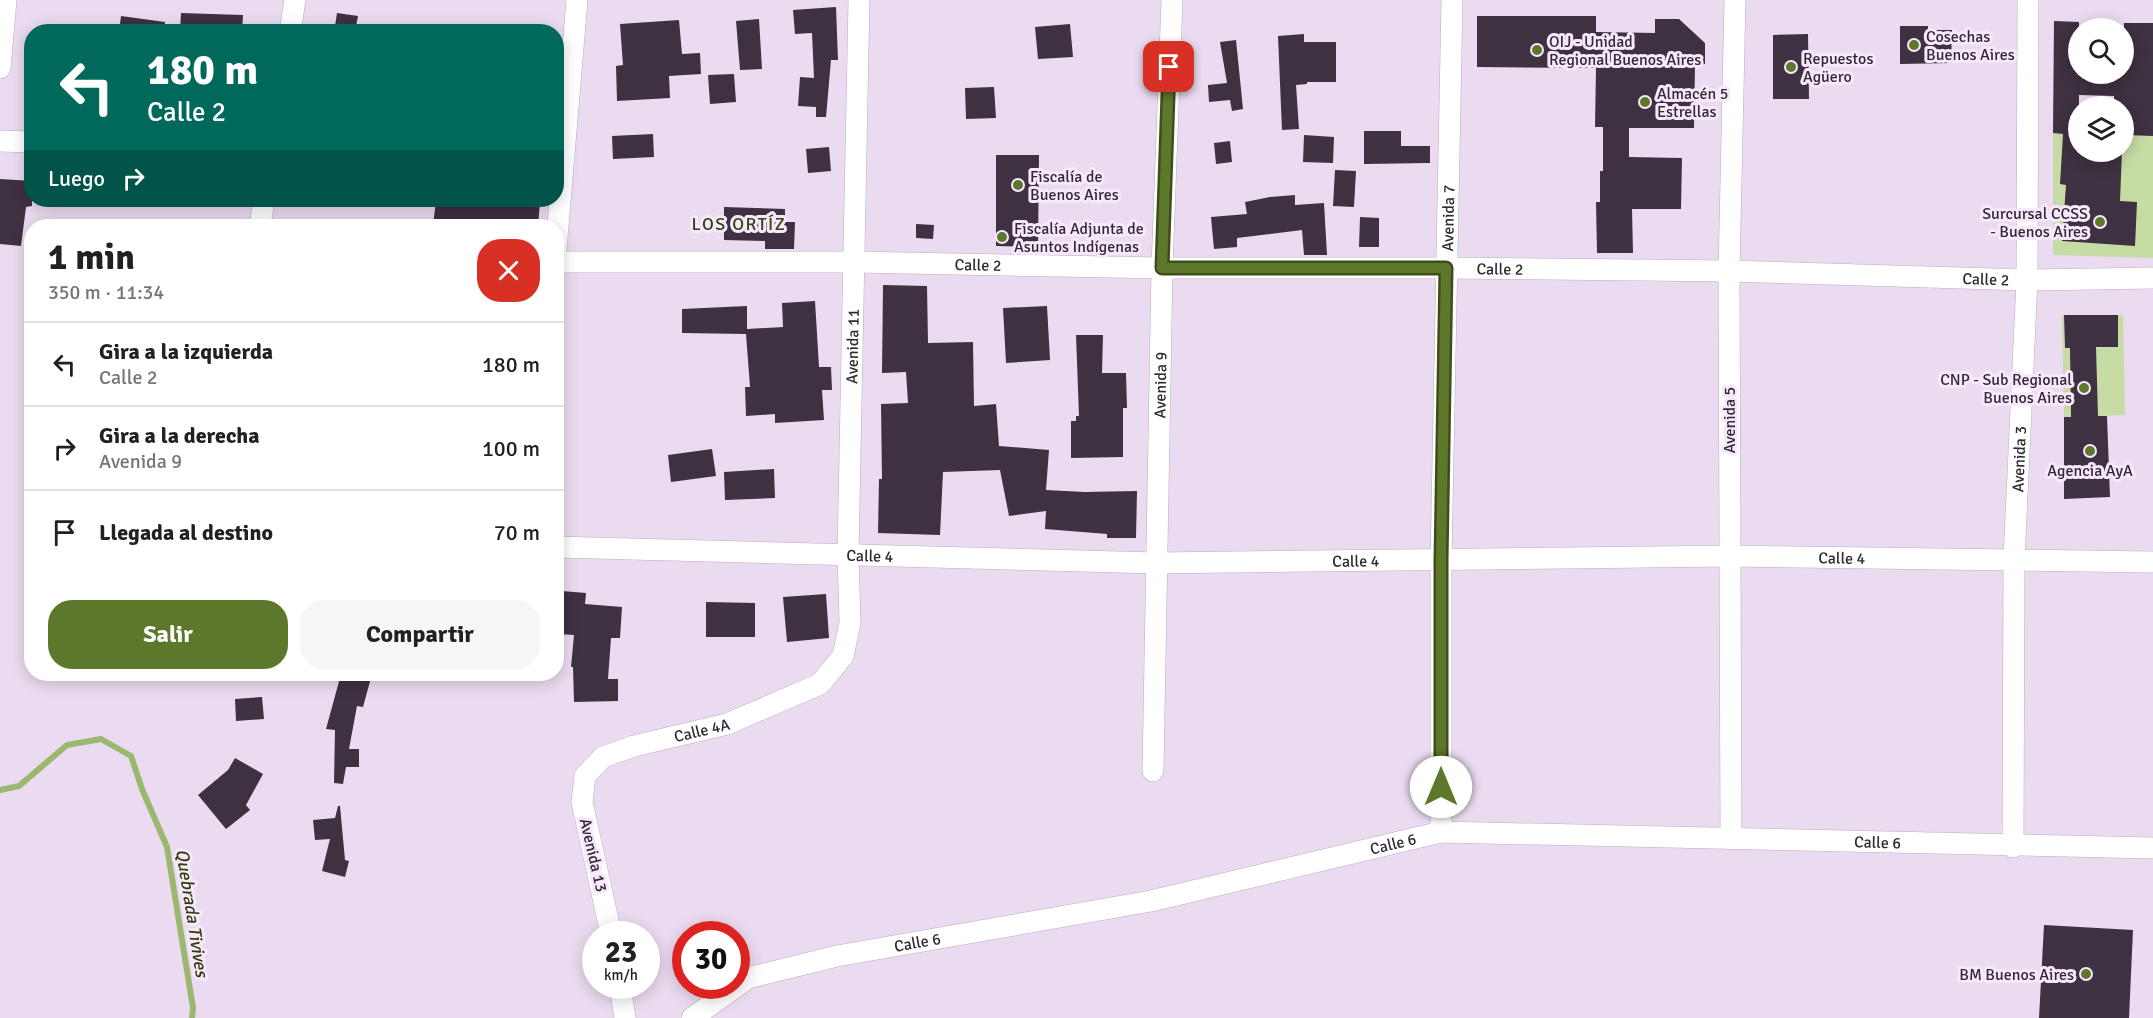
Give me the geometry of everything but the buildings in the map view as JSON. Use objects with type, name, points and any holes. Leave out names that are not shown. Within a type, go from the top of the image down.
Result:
[{"type":"street","points":[[0,68],[6,0]]},
{"type":"street","points":[[291,24],[295,0]]},
{"type":"street","points":[[564,149],[576,0]]},
{"type":"street","name":"Avenida 11","points":[[820,684],[843,656],[850,623],[848,554],[859,0]]},
{"type":"street","name":"Avenida 9","points":[[1153,771],[1162,268],[1172,0]]},
{"type":"street","name":"Avenida 7","points":[[1441,832],[1441,560],[1452,0]]},
{"type":"street","name":"Avenida 5","points":[[1731,839],[1729,271],[1735,0]]},
{"type":"street","name":"Avenida 3","points":[[2013,847],[2014,560],[2026,280],[2028,0]]},
{"type":"street","points":[[0,141],[24,142]]},
{"type":"street","name":"Calle 2","points":[[564,262],[854,262],[1162,268],[1729,271],[2026,280],[2153,278]]},
{"type":"street","name":"Calle 4","points":[[564,547],[1157,563],[1729,556],[2153,562]]},
{"type":"street","name":"Calle 4A","points":[[585,776],[603,757],[634,746],[727,724],[820,684]]},
{"type":"street","name":"Avenida 13","points":[[585,776],[582,802],[608,921]]},
{"type":"street","name":"Calle 6","points":[[692,1018],[748,978],[837,956],[1151,901],[1441,832],[2013,847],[2153,848]]},
{"type":"street","points":[[622,999],[625,1018]]},
{"type":"green space","points":[[2053,133],[2063,134],[2061,184],[2120,188],[2122,162],[2134,162],[2134,135],[2153,136],[2153,258],[2053,255]]},
{"type":"green space","points":[[2062,315],[2064,315],[2065,348],[2118,347],[2118,315],[2123,315],[2125,415],[2098,416],[2096,360],[2070,361],[2071,417],[2064,417]]},
{"type":"waterway","name":"Quebrada Tivives","points":[[0,790],[19,786],[67,745],[101,739],[131,756],[142,789],[167,847],[193,1008],[192,1018]]},
{"type":"place","name":"Cosechas Buenos Aires","points":[[1914,45]]},
{"type":"place","name":"OIJ - Unidad Regional Buenos Aires","points":[[1537,50]]},
{"type":"place","name":"Repuestos Agüero","points":[[1791,67]]},
{"type":"place","name":"Almacén 5 Estrellas","points":[[1645,102]]},
{"type":"place","name":"Fiscalía de Buenos Aires","points":[[1018,185]]},
{"type":"place","name":"Surcursal CCSS - Buenos Aires","points":[[2100,222]]},
{"type":"place","name":"Fiscalía Adjunta de Asuntos Indígenas","points":[[1002,237]]},
{"type":"place","name":"CNP - Sub Regional Buenos Aires","points":[[2084,388]]},
{"type":"place","name":"Agencia AyA","points":[[2090,451]]},
{"type":"place","name":"BM Buenos Aires","points":[[2086,974]]},
{"type":"district","name":"LOS ORTÍZ","points":[[739,224]]},
{"type":"route","points":[[1169,67],[1162,268],[1446,268],[1441,560],[1441,787]]}]
